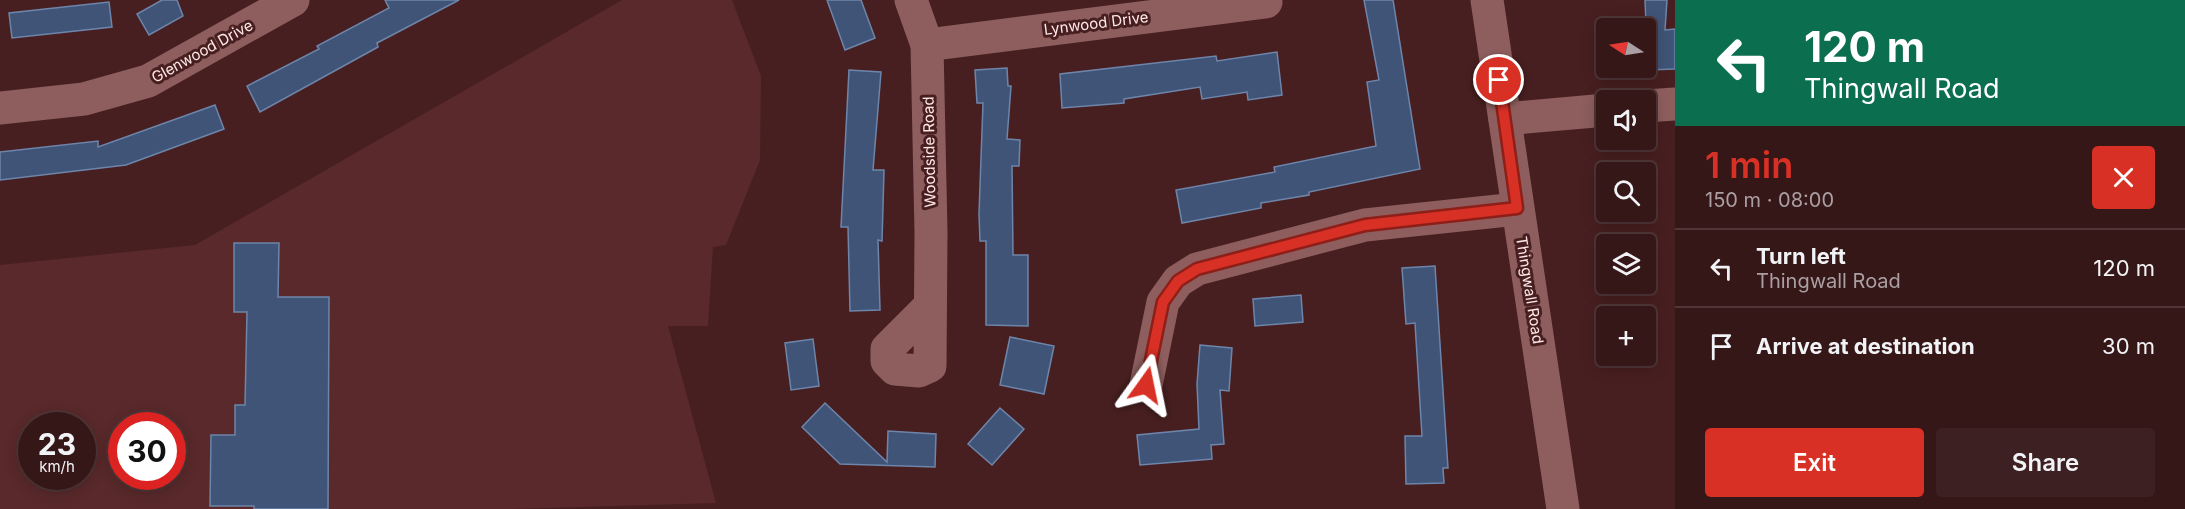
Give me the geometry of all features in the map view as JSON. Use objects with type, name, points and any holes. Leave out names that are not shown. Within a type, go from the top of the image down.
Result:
[{"type":"street","name":"Glenwood Drive","points":[[0,108],[84,99],[148,81],[293,0]]},
{"type":"street","name":"Woodside Road","points":[[911,0],[927,45],[930,306]]},
{"type":"street","name":"Thingwall Road","points":[[1488,0],[1563,509]]},
{"type":"street","name":"Lynwood Drive","points":[[927,45],[1266,2]]},
{"type":"street","points":[[1656,105],[1675,104]]},
{"type":"street","points":[[1505,119],[1596,111]]},
{"type":"street","points":[[1146,385],[1163,302],[1178,281],[1197,269],[1365,225],[1517,208]]},
{"type":"shaded area","points":[[622,0],[732,0],[761,76],[760,160],[726,245],[713,247],[708,326],[668,326],[716,503],[512,509],[0,509],[0,265],[195,245]]},
{"type":"building","points":[[162,0],[177,0],[183,16],[149,35],[137,14]]},
{"type":"building","points":[[385,0],[459,0],[377,43],[378,47],[260,112],[247,86],[319,49],[317,46],[389,8]]},
{"type":"building","points":[[827,0],[861,0],[875,38],[845,50]]},
{"type":"building","points":[[1364,0],[1393,0],[1420,169],[1309,192],[1309,195],[1261,203],[1261,208],[1182,223],[1176,190],[1275,172],[1274,167],[1376,146],[1367,82],[1379,80]]},
{"type":"building","points":[[1645,0],[1667,0],[1665,30],[1675,29],[1675,69],[1656,70],[1656,18],[1646,18]]},
{"type":"building","points":[[109,2],[112,27],[12,38],[9,13]]},
{"type":"building","points":[[1277,52],[1282,95],[1248,100],[1247,92],[1202,99],[1200,87],[1124,99],[1124,103],[1062,108],[1060,74],[1216,56],[1217,61]]},
{"type":"building","points":[[1007,68],[1008,86],[1011,86],[1007,139],[1020,140],[1019,166],[1012,166],[1013,255],[1028,255],[1028,326],[986,325],[986,241],[980,241],[979,214],[983,103],[977,103],[975,70]]},
{"type":"building","points":[[849,70],[881,72],[873,170],[884,170],[882,241],[878,240],[880,310],[850,311],[848,227],[841,227]]},
{"type":"building","points":[[215,105],[224,129],[126,165],[0,180],[0,152],[98,141],[98,147]]},
{"type":"building","points":[[234,243],[279,243],[278,297],[329,297],[328,509],[254,509],[254,506],[210,506],[211,435],[235,435],[235,405],[245,405],[247,312],[234,312]]},
{"type":"building","points":[[1435,266],[1448,468],[1443,468],[1444,483],[1406,484],[1405,436],[1422,436],[1415,323],[1406,324],[1402,268]]},
{"type":"building","points":[[1301,295],[1303,322],[1255,326],[1253,299]]},
{"type":"building","points":[[1010,337],[1054,346],[1044,394],[1000,385]]},
{"type":"building","points":[[813,339],[819,386],[791,390],[785,343]]},
{"type":"building","points":[[1200,345],[1232,348],[1229,391],[1220,390],[1224,444],[1211,445],[1212,459],[1140,465],[1137,435],[1199,429],[1197,384]]},
{"type":"building","points":[[825,403],[887,462],[888,431],[936,434],[935,467],[840,464],[802,427]]},
{"type":"building","points":[[1000,408],[1024,429],[992,465],[968,444]]},
{"type":"route","points":[[1146,385],[1163,302],[1178,281],[1197,269],[1365,225],[1517,208],[1499,80]]}]
